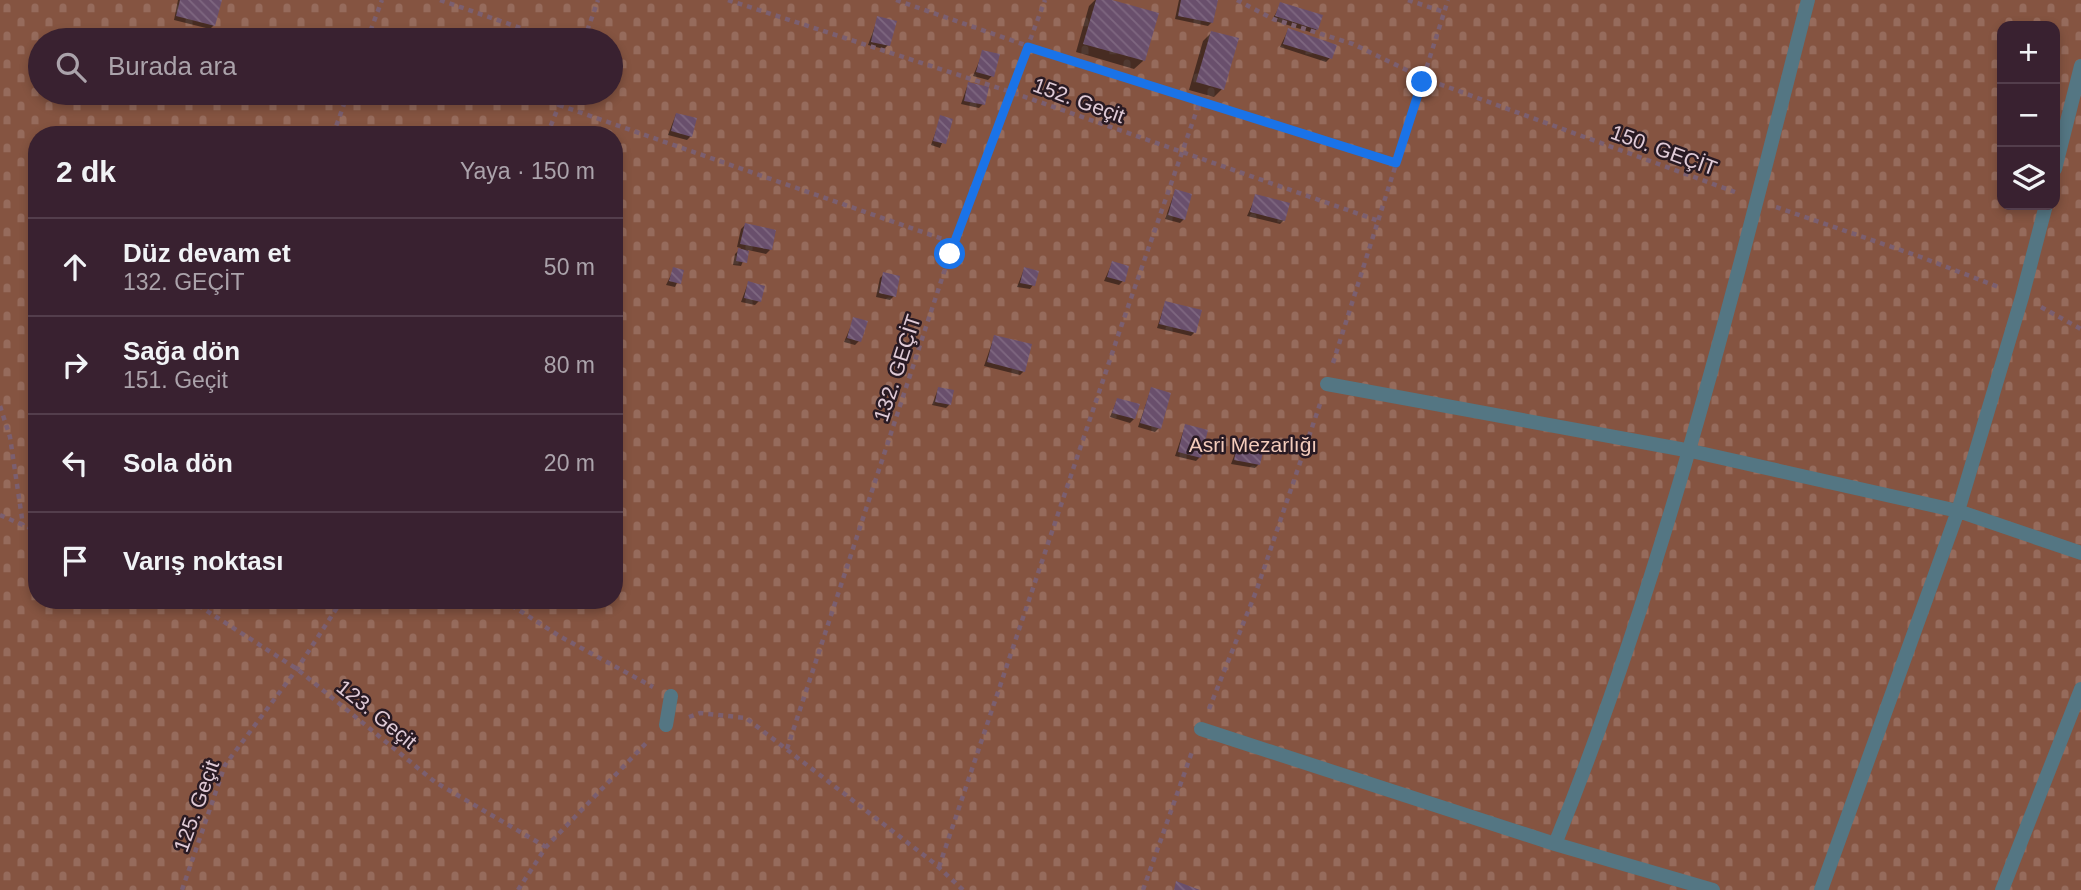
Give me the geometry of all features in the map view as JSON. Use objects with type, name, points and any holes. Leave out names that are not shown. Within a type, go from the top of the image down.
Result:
[{"type":"lane","points":[[1555,844],[1599,736],[1691,451],[1808,0]]},
{"type":"lane","points":[[2060,149],[2081,66]]},
{"type":"lane","points":[[1821,890],[1958,512],[2022,297],[2045,210]]},
{"type":"lane","points":[[1327,384],[1691,451],[1958,512],[2081,553]]},
{"type":"lane","points":[[2003,890],[2081,689]]},
{"type":"lane","points":[[666,725],[671,696]]},
{"type":"lane","points":[[1201,729],[1555,844],[1713,890]]},
{"type":"path","points":[[372,28],[382,0]]},
{"type":"path","points":[[440,0],[520,28]]},
{"type":"path","points":[[588,28],[598,0]]},
{"type":"path","name":"152. Geçit","points":[[728,0],[1011,92],[1379,220]]},
{"type":"path","points":[[896,0],[1028,47],[1396,163]]},
{"type":"path","name":"132. GEÇİT","points":[[787,749],[954,243],[1045,0]]},
{"type":"path","name":"150. GEÇİT","points":[[1237,0],[1273,19],[1353,44],[1423,78],[1757,201],[1918,256],[2022,297],[2081,329]]},
{"type":"path","points":[[1408,0],[1444,12]]},
{"type":"path","points":[[1143,890],[1201,729],[1257,589],[1327,384],[1448,0]]},
{"type":"path","points":[[939,867],[1200,101]]},
{"type":"path","points":[[335,126],[343,105]]},
{"type":"path","points":[[551,126],[559,106],[617,126]]},
{"type":"path","points":[[623,128],[954,243]]},
{"type":"path","points":[[0,406],[10,437],[23,526]]},
{"type":"path","points":[[0,515],[28,528]]},
{"type":"path","name":"123. Geçit","points":[[204,609],[297,669],[435,782],[546,847]]},
{"type":"path","name":"125. Geçit","points":[[182,890],[225,765],[297,669],[336,609]]},
{"type":"path","points":[[517,609],[700,713],[746,718],[939,867],[963,890]]},
{"type":"path","points":[[518,890],[546,847],[634,752],[666,725],[700,713]]},
{"type":"green space","name":"Asri Mezarlığı","points":[[0,0],[2081,0],[2081,890],[0,890]]},
{"type":"building","points":[[180,0],[222,0],[215,26],[176,16]]},
{"type":"building","points":[[1096,0],[1112,0],[1159,13],[1145,61],[1083,44]]},
{"type":"building","points":[[1181,0],[1218,0],[1213,23],[1178,16]]},
{"type":"building","points":[[1280,2],[1323,15],[1318,30],[1275,16]]},
{"type":"building","points":[[877,16],[897,21],[890,46],[871,42]]},
{"type":"building","points":[[1288,28],[1337,45],[1332,59],[1283,44]]},
{"type":"building","points":[[1211,31],[1239,38],[1224,90],[1196,82]]},
{"type":"building","points":[[982,50],[1000,54],[994,77],[976,72]]},
{"type":"building","points":[[968,82],[989,87],[985,105],[964,101]]},
{"type":"building","points":[[676,113],[697,118],[692,137],[671,131]]},
{"type":"building","points":[[940,115],[953,119],[946,144],[933,141]]},
{"type":"building","points":[[1175,189],[1192,194],[1185,220],[1168,215]]},
{"type":"building","points":[[1255,194],[1290,203],[1285,221],[1250,212]]},
{"type":"building","points":[[745,223],[776,230],[772,250],[740,244]]},
{"type":"building","points":[[738,248],[749,251],[747,263],[736,261]]},
{"type":"building","points":[[1112,261],[1129,266],[1125,282],[1107,277]]},
{"type":"building","points":[[673,267],[684,270],[681,284],[669,281]]},
{"type":"building","points":[[1024,267],[1039,271],[1035,286],[1020,283]]},
{"type":"building","points":[[883,272],[900,276],[896,297],[879,293]]},
{"type":"building","points":[[748,281],[765,286],[761,302],[744,298]]},
{"type":"building","points":[[1165,301],[1202,310],[1196,333],[1159,324]]},
{"type":"building","points":[[853,317],[868,321],[861,342],[847,338]]},
{"type":"building","points":[[994,335],[1032,344],[1025,372],[987,362]]},
{"type":"building","points":[[938,387],[954,390],[951,405],[935,402]]},
{"type":"building","points":[[1151,387],[1171,393],[1161,429],[1140,423]]},
{"type":"building","points":[[1117,398],[1140,404],[1135,419],[1112,413]]},
{"type":"building","points":[[1185,424],[1208,430],[1201,458],[1178,452]]},
{"type":"building","points":[[1239,438],[1265,444],[1260,465],[1234,460]]},
{"type":"building","points":[[1176,881],[1200,890],[1174,890]]},
{"type":"route","points":[[950,254],[1028,47],[1396,163],[1422,82]]}]
